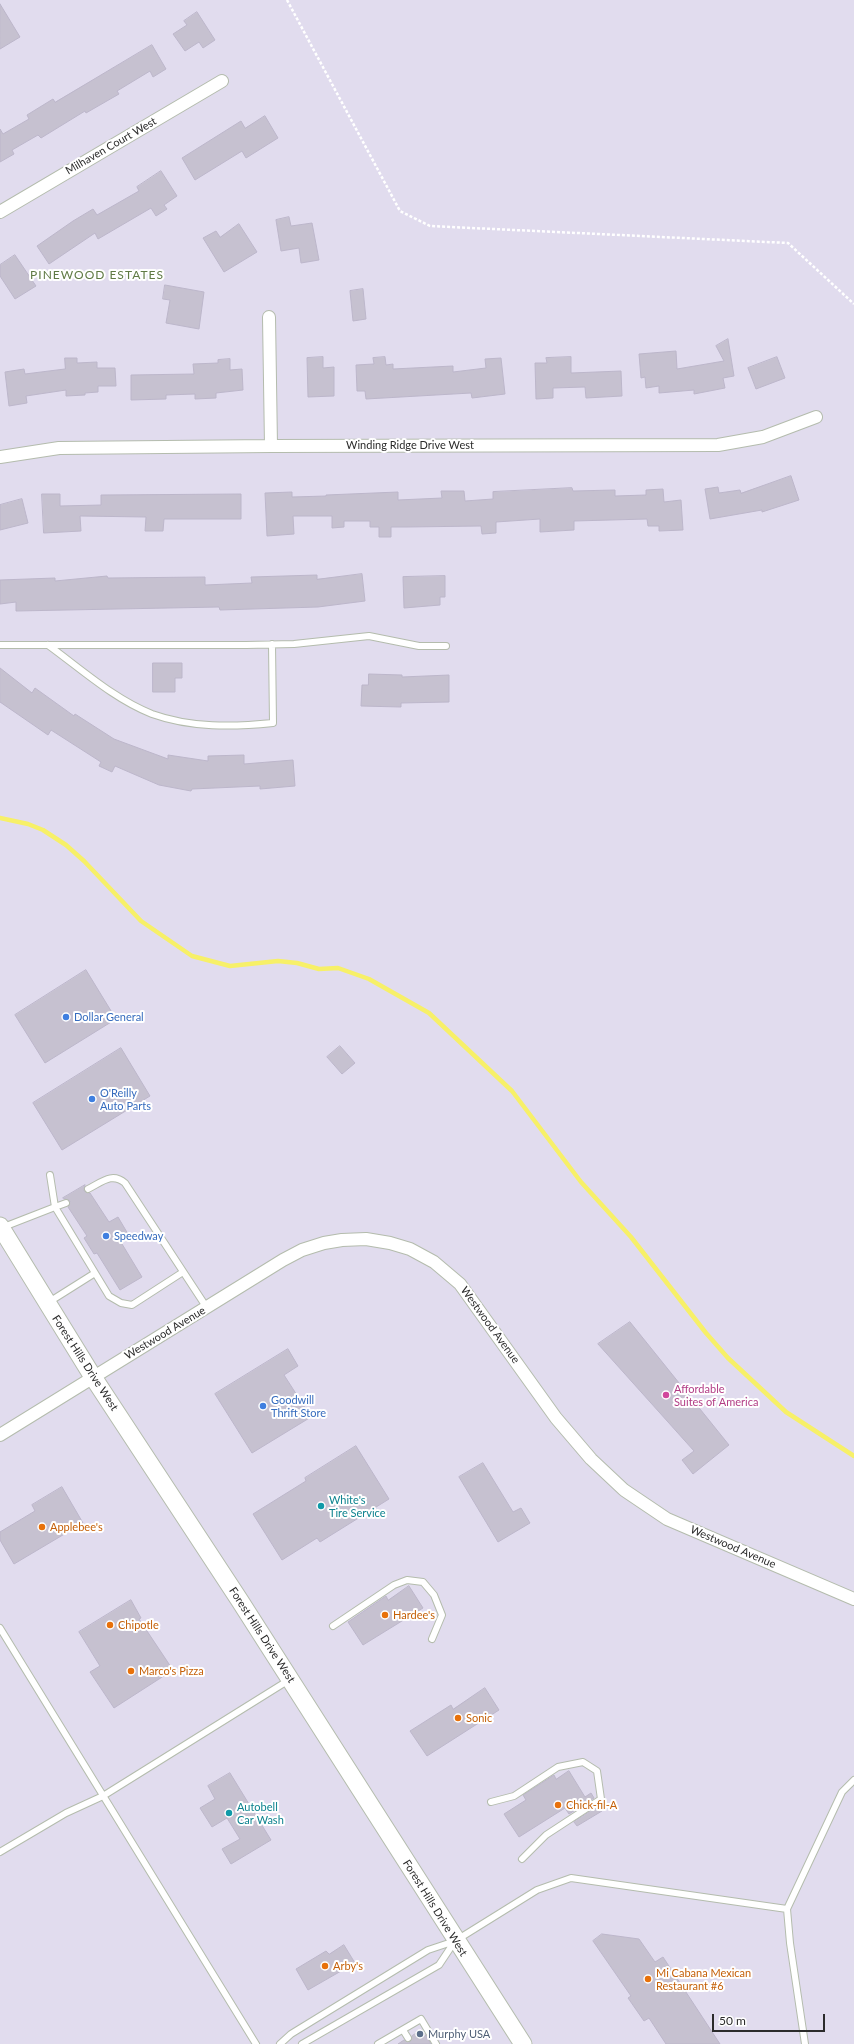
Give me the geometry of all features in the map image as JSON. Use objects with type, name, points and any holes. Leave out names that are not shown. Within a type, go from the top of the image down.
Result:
[{"type":"main road","name":"Forest Hills Drive West","points":[[1,1227],[47,1304],[290,1679],[523,2044]]},
{"type":"street","name":"Milhaven Court West","points":[[0,212],[222,81]]},
{"type":"street","points":[[269,317],[271,446]]},
{"type":"street","name":"Winding Ridge Drive West","points":[[0,457],[59,448],[718,445],[763,437],[816,417]]},
{"type":"street","name":"Westwood Avenue","points":[[0,1435],[283,1260],[302,1250],[324,1243],[366,1239],[390,1243],[410,1249],[434,1262],[460,1284],[556,1418],[591,1459],[624,1490],[667,1519],[854,1599]]},
{"type":"lane","points":[[0,645],[272,644],[368,636],[419,646],[446,646]]},
{"type":"lane","points":[[48,645],[116,694],[151,714],[192,724],[231,726],[273,723],[272,644]]},
{"type":"lane","points":[[50,1175],[56,1207],[110,1296],[132,1305],[183,1272]]},
{"type":"lane","points":[[88,1189],[110,1177],[119,1178],[125,1183],[207,1308]]},
{"type":"lane","points":[[1,1227],[66,1203]]},
{"type":"lane","points":[[47,1304],[95,1273]]},
{"type":"lane","points":[[333,1626],[394,1585],[407,1580],[423,1582],[434,1595],[442,1615],[432,1639]]},
{"type":"lane","points":[[0,1628],[256,2044]]},
{"type":"lane","points":[[0,1852],[66,1813],[103,1796],[290,1679]]},
{"type":"lane","points":[[491,1802],[514,1796],[558,1767],[583,1762],[597,1770],[600,1799],[546,1835],[522,1859]]},
{"type":"lane","points":[[805,2044],[790,1942],[787,1909],[842,1792],[854,1780]]},
{"type":"lane","points":[[280,2044],[291,2034],[428,1950],[456,1940],[537,1890],[571,1878],[787,1909]]},
{"type":"lane","points":[[302,2044],[439,1965],[456,1940]]},
{"type":"lane","points":[[378,2044],[387,2042],[421,2019],[436,2044]]},
{"type":"lane","points":[[403,2030],[408,2038]]},
{"type":"path","points":[[287,0],[400,211],[430,226],[788,243],[854,304]]},
{"type":"building","points":[[0,4],[20,37],[0,49]]},
{"type":"building","points":[[197,12],[215,40],[203,48],[199,42],[185,51],[173,34],[187,25],[184,21]]},
{"type":"building","points":[[152,45],[166,69],[153,77],[150,71],[117,91],[119,94],[86,113],[85,111],[41,138],[38,135],[12,150],[14,154],[0,162],[0,129],[3,134],[29,119],[27,115],[53,99],[55,102]]},
{"type":"building","points":[[265,116],[278,138],[246,158],[242,151],[195,180],[182,158],[241,121],[245,128]]},
{"type":"building","points":[[161,171],[177,196],[164,205],[167,209],[156,216],[151,208],[98,239],[95,233],[49,264],[37,246],[93,209],[97,215],[139,191],[137,187]]},
{"type":"building","points":[[289,217],[291,226],[312,223],[319,260],[301,263],[299,248],[281,251],[276,220]]},
{"type":"building","points":[[239,224],[257,252],[224,272],[203,238],[216,231],[220,237]]},
{"type":"building","points":[[15,255],[36,286],[15,299],[0,276],[0,265]]},
{"type":"building","points":[[165,285],[204,292],[199,329],[166,323],[170,300],[163,299]]},
{"type":"building","points":[[363,289],[366,319],[353,321],[350,291]]},
{"type":"building","points":[[728,339],[734,376],[723,378],[725,388],[694,394],[694,390],[659,393],[659,386],[646,388],[645,377],[641,378],[639,354],[676,351],[677,369],[724,361],[716,346]]},
{"type":"building","points":[[323,357],[323,368],[334,367],[334,396],[308,397],[307,358]]},
{"type":"building","points":[[385,357],[386,365],[393,364],[393,369],[453,366],[453,372],[486,368],[485,359],[501,358],[505,394],[472,398],[471,393],[366,399],[365,391],[357,391],[356,365],[374,364],[373,358]]},
{"type":"building","points":[[571,357],[571,373],[621,371],[622,396],[586,398],[585,387],[553,388],[553,398],[536,399],[535,363],[547,363],[546,358]]},
{"type":"building","points":[[777,357],[785,378],[756,389],[748,368]]},
{"type":"building","points":[[65,358],[77,358],[77,363],[97,362],[97,368],[115,368],[116,386],[98,386],[98,392],[85,393],[85,395],[66,396],[66,390],[26,396],[27,403],[9,406],[5,372],[24,369],[25,374],[65,369]]},
{"type":"building","points":[[230,359],[230,370],[242,369],[243,390],[216,393],[216,398],[195,399],[195,394],[166,395],[166,399],[131,400],[131,375],[194,374],[193,364],[218,363],[218,360]]},
{"type":"building","points":[[791,476],[799,500],[762,512],[762,510],[710,519],[705,489],[718,487],[719,493],[740,490],[741,493]]},
{"type":"building","points":[[572,488],[573,491],[615,490],[615,496],[646,495],[646,490],[663,489],[664,502],[681,500],[683,530],[659,531],[659,526],[648,526],[647,519],[574,521],[574,530],[540,532],[540,519],[496,522],[496,533],[482,534],[481,526],[391,527],[391,537],[379,537],[379,527],[370,527],[370,521],[344,521],[344,527],[332,528],[332,516],[293,516],[294,534],[267,536],[265,493],[292,492],[292,497],[398,492],[398,500],[442,498],[441,491],[464,491],[465,501],[493,499],[493,492]]},
{"type":"building","points":[[42,494],[60,494],[60,506],[101,505],[101,495],[241,494],[241,519],[164,519],[163,531],[145,531],[146,517],[80,516],[81,531],[44,533]]},
{"type":"building","points":[[22,499],[28,523],[0,530],[0,505]]},
{"type":"building","points":[[362,574],[365,601],[318,607],[220,610],[219,607],[16,611],[16,602],[0,604],[0,580],[55,578],[55,581],[107,576],[108,578],[205,577],[205,585],[252,583],[251,577],[317,575],[317,579]]},
{"type":"building","points":[[445,576],[445,597],[440,597],[440,605],[404,608],[403,577]]},
{"type":"building","points":[[153,663],[182,663],[182,678],[175,678],[175,692],[153,692]]},
{"type":"building","points":[[0,668],[32,693],[35,688],[74,716],[75,714],[114,739],[168,759],[168,755],[208,761],[208,756],[244,755],[244,764],[293,760],[295,786],[260,789],[260,786],[192,789],[191,791],[159,785],[115,766],[112,772],[99,766],[101,762],[51,730],[48,735],[0,702]]},
{"type":"building","points":[[369,674],[402,675],[402,677],[449,675],[449,702],[401,703],[401,707],[361,706],[362,685],[368,685]]},
{"type":"building","name":"Dollar General","points":[[86,970],[116,1019],[45,1063],[15,1015]]},
{"type":"building","points":[[340,1046],[355,1063],[342,1074],[327,1057]]},
{"type":"building","name":"O'Reilly Auto Parts","points":[[121,1048],[150,1096],[62,1150],[33,1103]]},
{"type":"building","points":[[85,1185],[84,1191],[90,1193],[109,1222],[118,1217],[128,1234],[119,1239],[142,1277],[120,1290],[97,1253],[94,1254],[84,1238],[87,1236],[68,1207],[70,1201],[63,1198]]},
{"type":"building","name":"Affordable Suites of America","points":[[630,1322],[729,1445],[693,1474],[682,1460],[694,1451],[598,1344]]},
{"type":"building","name":"Goodwill Thrift Store","points":[[288,1349],[298,1366],[284,1375],[311,1417],[252,1453],[215,1394]]},
{"type":"building","name":"White's Tire Service","points":[[356,1446],[389,1499],[320,1542],[317,1538],[282,1560],[253,1514],[306,1481],[305,1478]]},
{"type":"building","points":[[483,1463],[513,1512],[521,1508],[530,1523],[498,1542],[459,1477]]},
{"type":"building","name":"Applebee's","points":[[62,1487],[83,1523],[14,1564],[0,1540],[0,1532],[35,1511],[32,1505]]},
{"type":"building","name":"Hardee's","points":[[409,1586],[423,1608],[363,1645],[348,1622],[386,1596],[388,1600]]},
{"type":"building","points":[[131,1600],[141,1618],[139,1619],[173,1670],[114,1708],[90,1672],[100,1666],[79,1632]]},
{"type":"building","name":"Sonic","points":[[485,1688],[499,1710],[427,1756],[410,1731],[451,1705],[453,1709]]},
{"type":"building","name":"Chick-fil-A","points":[[569,1771],[585,1797],[591,1793],[594,1798],[569,1814],[565,1808],[519,1837],[504,1814],[526,1800],[523,1795],[554,1775],[556,1779]]},
{"type":"building","name":"Autobell Car Wash","points":[[230,1773],[271,1840],[231,1864],[222,1849],[240,1839],[227,1818],[212,1827],[200,1808],[215,1799],[208,1786]]},
{"type":"building","points":[[599,1806],[602,1811],[577,1826],[574,1822]]},
{"type":"building","name":"Mi Cabana Mexican Restaurant #6","points":[[602,1934],[639,1939],[655,1962],[663,1957],[720,2044],[666,2044],[649,2018],[644,2021],[628,1998],[631,1996],[593,1941]]},
{"type":"building","name":"Arby's","points":[[344,1945],[355,1963],[308,1990],[296,1969],[326,1951],[329,1954]]},
{"type":"building","name":"Murphy USA","points":[[422,2030],[431,2044],[398,2044],[404,2040],[410,2042],[412,2036]]},
{"type":"waterway","points":[[0,818],[28,824],[43,830],[66,845],[84,861],[141,921],[192,956],[230,966],[278,961],[297,963],[319,969],[338,968],[369,979],[429,1013],[512,1091],[581,1182],[631,1237],[706,1333],[728,1358],[786,1412],[854,1456]]},
{"type":"place","name":"Dollar General","points":[[66,1017]]},
{"type":"place","name":"O'Reilly Auto Parts","points":[[92,1099]]},
{"type":"place","name":"Speedway","points":[[106,1236]]},
{"type":"place","name":"Affordable Suites of America","points":[[666,1395]]},
{"type":"place","name":"Goodwill Thrift Store","points":[[263,1406]]},
{"type":"place","name":"White's Tire Service","points":[[321,1506]]},
{"type":"place","name":"Applebee's","points":[[42,1527]]},
{"type":"place","name":"Hardee's","points":[[385,1615]]},
{"type":"place","name":"Chipotle","points":[[110,1625]]},
{"type":"place","name":"Marco's Pizza","points":[[131,1671]]},
{"type":"place","name":"Sonic","points":[[458,1718]]},
{"type":"place","name":"Chick-fil-A","points":[[558,1805]]},
{"type":"place","name":"Autobell Car Wash","points":[[229,1813]]},
{"type":"place","name":"Arby's","points":[[325,1966]]},
{"type":"place","name":"Mi Cabana Mexican Restaurant #6","points":[[648,1979]]},
{"type":"place","name":"Murphy USA","points":[[420,2034]]},
{"type":"district","name":"PINEWOOD ESTATES","points":[[97,275]]}]
